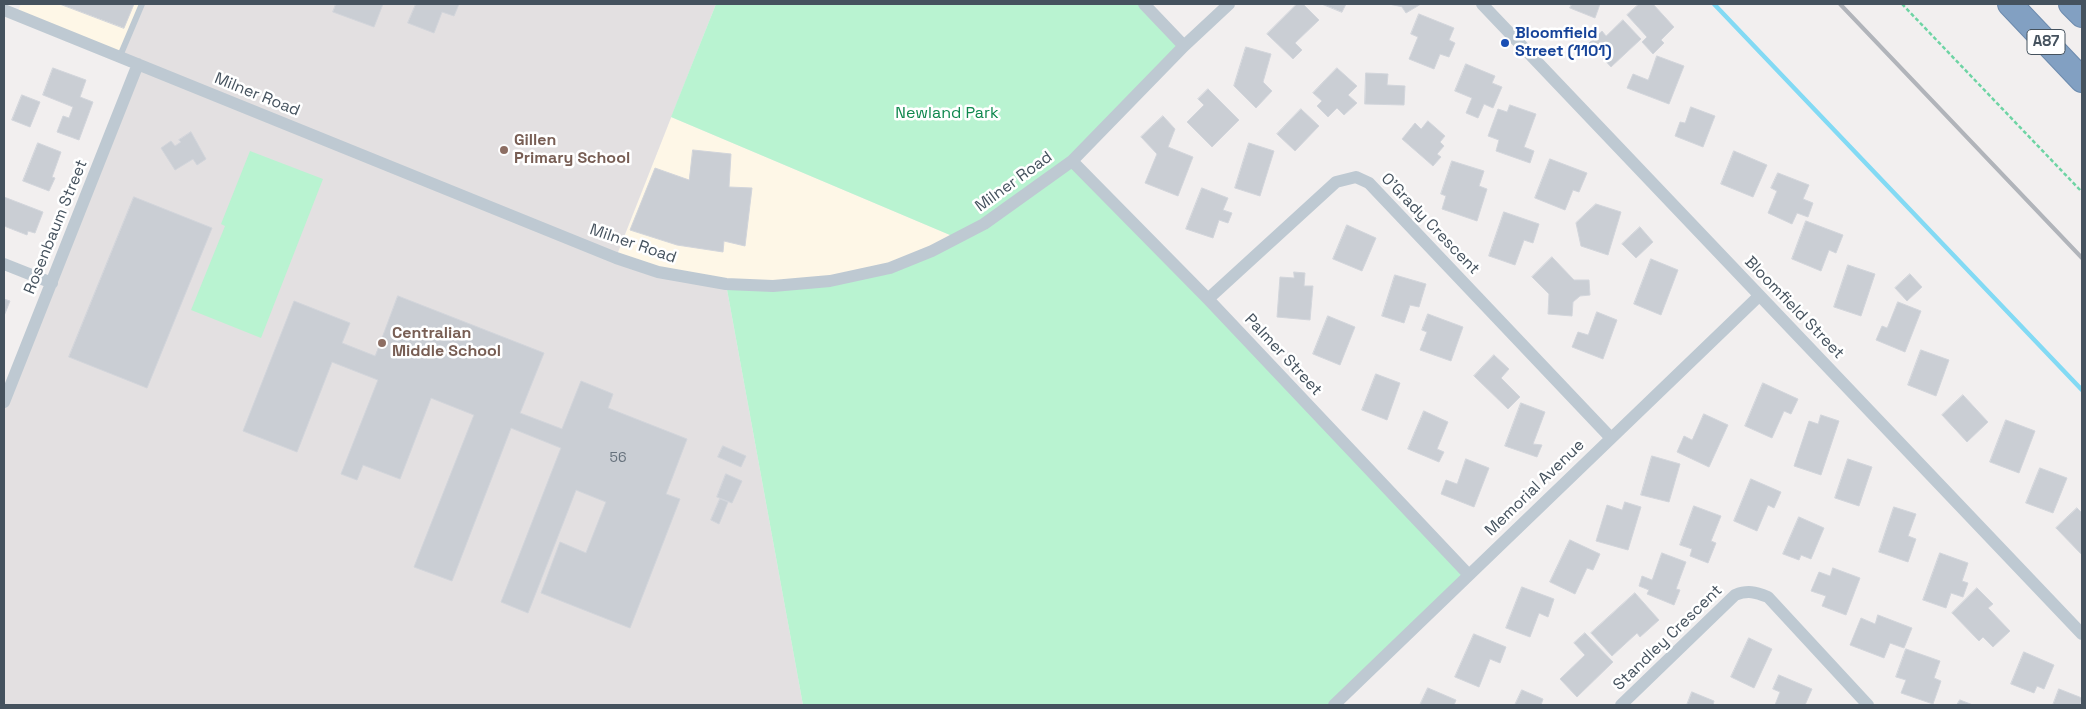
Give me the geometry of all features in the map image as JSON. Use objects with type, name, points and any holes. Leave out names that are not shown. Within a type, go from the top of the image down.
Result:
[{"type":"highway","name":"A87","points":[[2010,4],[2082,80]]},
{"type":"highway","name":"A87","points":[[2071,4],[2082,15]]},
{"type":"street","points":[[1144,4],[1184,46]]},
{"type":"street","name":"Milner Road","points":[[4,10],[18,9],[138,64],[616,258],[658,272],[726,284],[774,286],[830,281],[890,268],[932,251],[984,224],[1072,160],[1184,46],[1229,4]]},
{"type":"street","name":"Bloomfield Street","points":[[1482,4],[2082,634]]},
{"type":"street","name":"Rosenbaum Street","points":[[4,402],[138,64]]},
{"type":"street","name":"Palmer Street","points":[[1072,160],[1208,299],[1468,574]]},
{"type":"street","name":"O'Grady Crescent","points":[[1208,299],[1336,182],[1356,177],[1369,183],[1611,438]]},
{"type":"street","points":[[4,264],[52,283]]},
{"type":"street","name":"Memorial Avenue","points":[[1335,705],[1468,574],[1760,296]]},
{"type":"street","name":"Standley Crescent","points":[[1621,705],[1734,595],[1746,591],[1754,591],[1768,597],[1868,705]]},
{"type":"lane","points":[[120,56],[142,4]]},
{"type":"path","points":[[1902,4],[2082,192]]},
{"type":"shaded area","points":[[21,4],[142,4],[120,56],[16,15]]},
{"type":"shaded area","name":"Centralian Middle School","points":[[142,4],[716,4],[616,257],[726,284],[803,705],[4,705],[4,402],[138,64],[120,56]]},
{"type":"shaded area","points":[[671,117],[957,238],[932,251],[830,281],[726,284],[616,258]]},
{"type":"green space","name":"Newland Park","points":[[716,4],[1144,4],[1184,46],[1072,160],[1468,574],[1334,705],[803,705],[726,284],[773,286],[890,268],[957,238],[671,117]]},
{"type":"green space","points":[[250,151],[323,179],[261,338],[191,310],[225,226],[221,224]]},
{"type":"building","points":[[60,4],[134,4],[124,28]]},
{"type":"building","points":[[336,4],[383,4],[374,27],[333,12]]},
{"type":"building","points":[[416,4],[459,4],[454,16],[442,12],[434,33],[408,23]]},
{"type":"building","points":[[1297,4],[1303,4],[1319,20],[1295,43],[1302,50],[1293,59],[1267,34]]},
{"type":"building","points":[[1322,4],[1346,4],[1342,12]]},
{"type":"building","points":[[1389,4],[1421,4],[1406,13],[1402,7]]},
{"type":"building","points":[[1572,4],[1600,4],[1595,18],[1570,8]]},
{"type":"building","points":[[1639,4],[1653,4],[1674,27],[1661,40],[1664,43],[1653,54],[1642,42],[1647,37],[1627,15]]},
{"type":"building","points":[[1419,14],[1454,28],[1449,40],[1455,43],[1449,57],[1440,54],[1434,69],[1409,59],[1418,37],[1411,34]]},
{"type":"building","points":[[1623,20],[1641,39],[1611,67],[1589,43],[1602,31],[1606,36]]},
{"type":"building","points":[[1246,47],[1271,54],[1263,82],[1272,91],[1256,108],[1234,86]]},
{"type":"building","points":[[1657,56],[1684,66],[1669,104],[1627,88],[1633,74],[1648,80]]},
{"type":"building","points":[[1466,64],[1495,76],[1492,83],[1502,87],[1493,108],[1484,104],[1478,118],[1466,113],[1472,98],[1455,91]]},
{"type":"building","points":[[53,68],[86,80],[80,97],[93,102],[79,140],[57,132],[63,116],[69,118],[73,107],[43,95]]},
{"type":"building","points":[[1337,68],[1357,86],[1348,95],[1357,103],[1344,115],[1337,108],[1328,117],[1317,106],[1322,101],[1313,93]]},
{"type":"building","points":[[1366,73],[1388,74],[1387,85],[1405,86],[1404,105],[1365,104]]},
{"type":"building","points":[[1208,89],[1239,120],[1212,147],[1187,122],[1204,105],[1198,99]]},
{"type":"building","points":[[22,95],[40,102],[30,127],[12,120]]},
{"type":"building","points":[[1510,105],[1536,114],[1524,147],[1534,151],[1530,163],[1496,151],[1499,140],[1488,136],[1498,109],[1507,112]]},
{"type":"building","points":[[1691,107],[1715,116],[1703,147],[1675,136],[1680,122],[1685,123]]},
{"type":"building","points":[[1301,109],[1319,126],[1295,151],[1277,134]]},
{"type":"building","points":[[1163,116],[1175,129],[1168,147],[1193,157],[1178,196],[1145,183],[1157,154],[1141,137]]},
{"type":"building","points":[[1428,121],[1445,136],[1440,142],[1444,146],[1437,154],[1441,157],[1433,166],[1402,139],[1415,123],[1421,129]]},
{"type":"building","points":[[191,132],[206,159],[197,165],[193,159],[175,170],[161,148],[171,141],[175,146],[181,142],[179,140]]},
{"type":"building","points":[[38,143],[61,152],[52,177],[55,178],[49,191],[23,181]]},
{"type":"building","points":[[1249,143],[1274,151],[1260,196],[1235,188]]},
{"type":"building","points":[[693,150],[731,154],[729,187],[752,188],[745,246],[724,241],[723,252],[677,245],[630,230],[655,168],[689,180]]},
{"type":"building","points":[[1734,151],[1767,165],[1753,197],[1721,184]]},
{"type":"building","points":[[1550,159],[1587,173],[1579,192],[1573,190],[1565,210],[1535,198]]},
{"type":"building","points":[[1452,161],[1484,171],[1479,186],[1487,189],[1477,221],[1442,209],[1446,196],[1441,194]]},
{"type":"building","points":[[1778,173],[1809,185],[1803,199],[1813,203],[1808,217],[1797,213],[1792,224],[1768,213],[1777,191],[1771,188]]},
{"type":"building","points":[[1202,188],[1228,198],[1223,210],[1232,213],[1228,223],[1219,220],[1213,238],[1186,229]]},
{"type":"building","points":[[4,197],[43,212],[35,233],[28,231],[27,235],[4,226]]},
{"type":"building","points":[[134,197],[212,228],[147,388],[69,357]]},
{"type":"building","points":[[1596,204],[1621,212],[1608,255],[1581,246],[1576,223]]},
{"type":"building","points":[[1504,212],[1539,224],[1533,243],[1524,240],[1515,265],[1489,256]]},
{"type":"building","points":[[1806,221],[1843,235],[1836,253],[1829,250],[1821,271],[1792,259]]},
{"type":"building","points":[[1347,225],[1376,238],[1362,271],[1333,259]]},
{"type":"building","points":[[1640,227],[1653,242],[1636,258],[1622,244]]},
{"type":"building","points":[[1552,257],[1574,280],[1589,280],[1590,295],[1580,296],[1573,302],[1572,316],[1548,314],[1549,294],[1532,277]]},
{"type":"building","points":[[1651,259],[1678,270],[1661,315],[1634,304]]},
{"type":"building","points":[[1848,265],[1875,274],[1861,316],[1834,307]]},
{"type":"building","points":[[1294,272],[1305,273],[1304,286],[1313,286],[1310,320],[1277,317],[1280,277],[1294,278]]},
{"type":"building","points":[[1910,274],[1922,287],[1907,301],[1895,288]]},
{"type":"building","points":[[1395,275],[1426,284],[1419,307],[1410,305],[1404,323],[1382,316]]},
{"type":"building","name":"Centralian Middle School","points":[[398,296],[544,353],[520,413],[562,429],[581,381],[613,394],[608,408],[687,439],[666,494],[680,499],[630,628],[541,593],[560,542],[586,553],[606,502],[576,490],[528,613],[501,602],[561,448],[511,428],[452,581],[414,567],[474,415],[431,398],[400,479],[363,465],[357,480],[341,474],[378,380],[332,362],[297,452],[243,431],[294,301],[350,323],[342,343],[375,356]]},
{"type":"building","points":[[4,299],[10,301],[4,316]]},
{"type":"building","points":[[1898,302],[1921,311],[1905,352],[1876,340],[1882,326],[1887,328]]},
{"type":"building","points":[[1597,312],[1617,320],[1603,359],[1572,347],[1578,332],[1588,335]]},
{"type":"building","points":[[1428,314],[1463,327],[1451,361],[1420,350],[1427,332],[1422,330]]},
{"type":"building","points":[[1328,316],[1355,327],[1340,365],[1313,354]]},
{"type":"building","points":[[1921,350],[1949,360],[1936,396],[1908,385]]},
{"type":"building","points":[[1494,355],[1509,369],[1501,378],[1520,397],[1508,409],[1474,376]]},
{"type":"building","points":[[1376,374],[1400,383],[1387,420],[1362,410]]},
{"type":"building","points":[[1763,383],[1798,399],[1791,414],[1784,411],[1772,438],[1745,426]]},
{"type":"building","points":[[1963,395],[1988,422],[1967,442],[1942,415]]},
{"type":"building","points":[[1521,403],[1545,412],[1533,444],[1542,445],[1537,457],[1505,446]]},
{"type":"building","points":[[1424,411],[1448,422],[1437,449],[1444,452],[1439,462],[1408,449]]},
{"type":"building","points":[[1704,414],[1728,425],[1709,467],[1677,452],[1684,436],[1692,440]]},
{"type":"building","points":[[1821,415],[1839,421],[1821,475],[1794,466],[1809,421],[1818,424]]},
{"type":"building","points":[[2006,420],[2035,431],[2019,473],[1990,462]]},
{"type":"building","points":[[723,446],[746,456],[741,467],[718,457]]},
{"type":"building","points":[[1652,456],[1680,464],[1669,502],[1641,495]]},
{"type":"building","points":[[1466,459],[1489,468],[1474,507],[1441,494],[1446,480],[1457,484]]},
{"type":"building","points":[[1848,459],[1872,467],[1859,506],[1835,498]]},
{"type":"building","points":[[2040,468],[2067,478],[2053,513],[2026,503]]},
{"type":"building","points":[[726,474],[742,481],[732,503],[717,497]]},
{"type":"building","points":[[1751,479],[1781,492],[1774,508],[1768,505],[1757,531],[1734,521]]},
{"type":"building","points":[[720,499],[728,502],[719,524],[711,520]]},
{"type":"building","points":[[1625,502],[1641,507],[1628,550],[1596,541],[1607,505],[1622,510]]},
{"type":"building","points":[[1694,506],[1721,516],[1711,541],[1716,543],[1708,563],[1690,556],[1692,549],[1680,545]]},
{"type":"building","points":[[1894,507],[1916,514],[1908,536],[1916,539],[1908,562],[1879,552]]},
{"type":"building","points":[[2077,508],[2082,513],[2082,555],[2056,528]]},
{"type":"building","points":[[1799,517],[1824,528],[1811,559],[1801,555],[1799,560],[1783,554]]},
{"type":"building","points":[[1570,540],[1600,554],[1593,570],[1587,568],[1575,594],[1550,582]]},
{"type":"building","points":[[1662,553],[1686,562],[1676,589],[1680,590],[1674,605],[1647,594],[1649,590],[1639,586],[1642,576],[1652,580]]},
{"type":"building","points":[[1940,553],[1968,563],[1962,581],[1968,583],[1963,597],[1951,593],[1946,608],[1923,600]]},
{"type":"building","points":[[1833,568],[1860,578],[1846,615],[1822,606],[1826,596],[1811,591],[1819,572],[1830,576]]},
{"type":"building","points":[[1522,587],[1554,599],[1548,617],[1539,613],[1530,637],[1506,628]]},
{"type":"building","points":[[1977,588],[1993,604],[1988,608],[2010,631],[1993,647],[1983,637],[1979,641],[1952,613]]},
{"type":"building","points":[[1635,593],[1659,620],[1640,637],[1637,633],[1612,656],[1591,633]]},
{"type":"building","points":[[1878,615],[1912,628],[1904,648],[1890,643],[1884,658],[1850,645],[1861,618],[1875,624]]},
{"type":"building","points":[[1585,633],[1613,662],[1577,697],[1560,679],[1585,655],[1574,643]]},
{"type":"building","points":[[1474,634],[1506,647],[1500,663],[1490,659],[1479,687],[1455,677]]},
{"type":"building","points":[[1749,638],[1772,649],[1754,688],[1731,677]]},
{"type":"building","points":[[1906,649],[1940,661],[1934,678],[1941,681],[1933,704],[1901,693],[1906,680],[1896,677]]},
{"type":"building","points":[[2024,652],[2054,665],[2044,689],[2037,686],[2034,693],[2011,684]]},
{"type":"building","points":[[1779,675],[1812,689],[1805,705],[1775,705],[1780,692],[1773,689]]},
{"type":"building","points":[[1428,688],[1456,700],[1454,705],[1420,705]]},
{"type":"building","points":[[2059,689],[2082,698],[2080,705],[2053,705]]},
{"type":"building","points":[[1522,690],[1543,699],[1541,705],[1515,705]]},
{"type":"building","points":[[1692,692],[1714,701],[1713,705],[1687,705]]},
{"type":"building","points":[[1960,700],[1973,705],[1957,705]]},
{"type":"waterway","points":[[1714,4],[2082,390]]},
{"type":"railway","points":[[1840,4],[2082,258]]},
{"type":"place","name":"Bloomfield Street (1101)","points":[[1505,43]]},
{"type":"place","name":"Gillen Primary School","points":[[504,150]]},
{"type":"place","name":"Centralian Middle School","points":[[382,343]]}]
